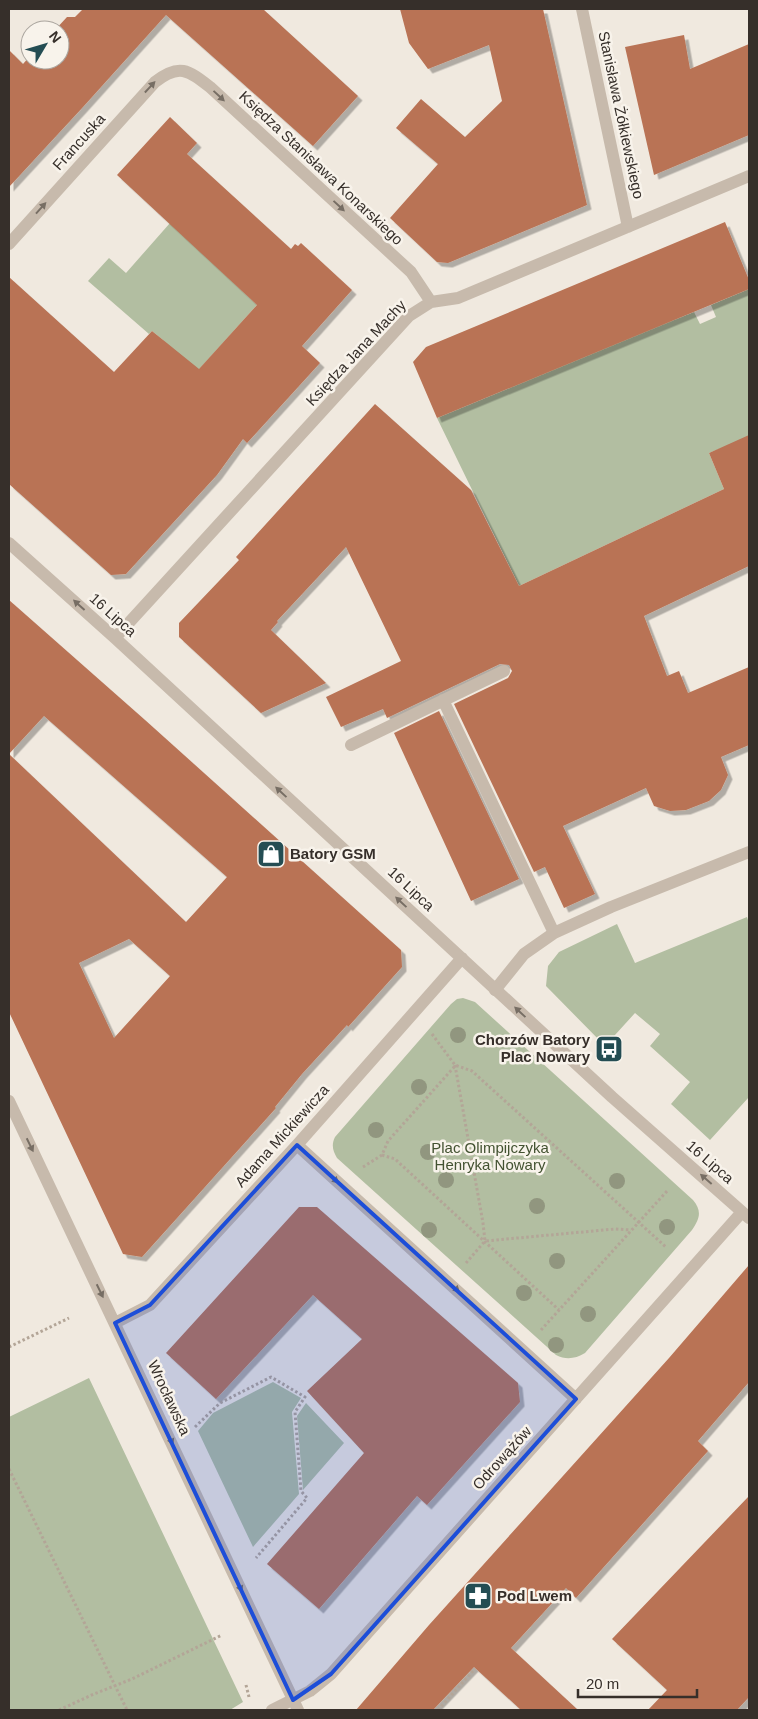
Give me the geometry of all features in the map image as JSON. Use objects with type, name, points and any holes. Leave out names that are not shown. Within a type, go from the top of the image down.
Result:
[{"type":"street","name":"Stanisława Żółkiewskiego","points":[[582,9],[628,227]]},
{"type":"street","name":"Francuska","points":[[9,244],[155,82],[166,73],[180,70]]},
{"type":"street","name":"Księdza Stanisława Konarskiego","points":[[180,70],[188,71],[210,87],[411,272],[431,302]]},
{"type":"street","name":"Księdza Jana Machy","points":[[115,638],[409,316],[431,302],[458,298],[749,176]]},
{"type":"street","name":"16 Lipca","points":[[9,542],[612,1097],[746,1215]]},
{"type":"street","points":[[351,745],[504,671]]},
{"type":"street","points":[[443,700],[554,932]]},
{"type":"street","points":[[495,990],[524,954],[554,932],[749,852]]},
{"type":"street","name":"Adama Mickiewicza","points":[[116,1323],[150,1305],[298,1145],[462,958]]},
{"type":"street","name":"Wrocławska","points":[[9,1101],[116,1323],[295,1705]]},
{"type":"street","points":[[298,1145],[576,1399]]},
{"type":"street","name":"Odrowążów","points":[[272,1710],[295,1705],[331,1674],[576,1399],[746,1215]]},
{"type":"path","points":[[432,1034],[455,1065],[485,1241]]},
{"type":"path","points":[[361,1169],[382,1155],[388,1140],[455,1065]]},
{"type":"path","points":[[455,1065],[472,1071],[667,1248]]},
{"type":"path","points":[[382,1155],[396,1158],[559,1310]]},
{"type":"path","points":[[535,1336],[668,1190]]},
{"type":"path","points":[[461,1269],[485,1241],[615,1229],[631,1230]]},
{"type":"path","points":[[9,1347],[69,1318]]},
{"type":"path","points":[[191,1431],[220,1403],[271,1377],[305,1397],[295,1412],[301,1491],[307,1498],[253,1561]]},
{"type":"path","points":[[9,1469],[127,1710]]},
{"type":"path","points":[[59,1710],[132,1679],[222,1635]]},
{"type":"path","points":[[438,1710],[473,1672]]},
{"type":"highlighted area","points":[[297,1145],[576,1399],[331,1674],[293,1700],[115,1323],[150,1305]]},
{"type":"green space","points":[[170,223],[257,305],[185,385],[163,340],[152,331],[149,334],[88,281],[109,258],[126,273]]},
{"type":"green space","points":[[749,289],[749,437],[709,453],[724,489],[519,586],[437,418],[694,312],[700,324],[716,317],[711,305]]},
{"type":"green space","points":[[747,917],[749,923],[749,1097],[710,1140],[671,1104],[690,1082],[650,1046],[660,1034],[635,1013],[605,1046],[546,986],[548,966],[559,952],[617,924],[635,963]]},
{"type":"green space","name":"Plac Olimpijczyka Henryka Nowary","points":[[463,998],[475,1002],[693,1200],[699,1211],[697,1222],[692,1230],[585,1353],[578,1357],[567,1358],[556,1355],[337,1158],[334,1150],[333,1143],[335,1137],[451,1004],[457,999]]},
{"type":"green space","points":[[89,1378],[243,1702],[230,1710],[9,1710],[9,1417]]},
{"type":"green space","points":[[273,1382],[301,1398],[292,1412],[299,1494],[253,1547],[198,1431],[213,1413]]},
{"type":"green space","points":[[306,1403],[344,1443],[303,1490],[297,1416]]},
{"type":"building","points":[[83,9],[263,9],[358,96],[313,146],[166,15],[9,187],[9,50],[20,61],[20,70],[70,70],[70,20],[64,20],[67,17],[75,17]]},
{"type":"building","points":[[400,9],[543,9],[587,205],[448,263],[437,262],[390,218],[438,164],[396,128],[421,99],[465,137],[502,101],[489,45],[428,69],[409,43]]},
{"type":"building","points":[[684,35],[690,69],[749,44],[749,135],[654,175],[625,47]]},
{"type":"building","points":[[170,117],[197,143],[187,154],[291,249],[295,244],[298,246],[301,243],[352,290],[302,346],[320,363],[247,443],[243,439],[217,475],[126,574],[111,575],[9,484],[9,277],[114,372],[152,331],[199,369],[257,305],[117,175]]},
{"type":"building","points":[[725,222],[749,280],[749,289],[437,418],[413,362],[426,347]]},
{"type":"building","points":[[375,404],[471,490],[519,586],[724,489],[709,453],[749,435],[749,566],[644,616],[667,676],[679,671],[688,693],[749,667],[749,745],[721,757],[728,775],[721,790],[709,801],[686,810],[670,811],[654,806],[646,788],[563,826],[595,894],[564,908],[545,867],[534,872],[454,704],[508,678],[512,671],[509,665],[500,664],[387,718],[383,709],[341,727],[326,697],[401,661],[346,547],[277,621],[271,630],[326,683],[261,713],[179,637],[179,623],[239,560],[236,557]]},
{"type":"building","points":[[9,600],[401,950],[402,967],[348,1027],[347,1025],[302,1074],[276,1108],[142,1257],[123,1254],[9,1012]],"holes":[[[44,716],[227,877],[186,922],[9,754]],[[129,939],[170,976],[114,1038],[79,963]]]},
{"type":"building","points":[[439,711],[519,879],[471,901],[394,733]]},
{"type":"building","points":[[299,1207],[317,1207],[518,1383],[520,1402],[427,1505],[417,1496],[319,1609],[267,1564],[364,1453],[307,1391],[362,1339],[313,1295],[216,1399],[166,1353]]},
{"type":"building","points":[[749,1265],[749,1382],[698,1441],[708,1451],[576,1598],[566,1588],[511,1648],[578,1710],[521,1710],[474,1667],[433,1710],[356,1710],[429,1625],[669,1358]]},
{"type":"building","points":[[749,1496],[749,1697],[737,1710],[648,1710],[667,1690],[612,1639]]},
{"type":"place","name":"Batory GSM","points":[[271,854]]},
{"type":"place","name":"Chorzów Batory Plac Nowary","points":[[609,1049]]},
{"type":"place","name":"Pod Lwem","points":[[478,1596]]}]
